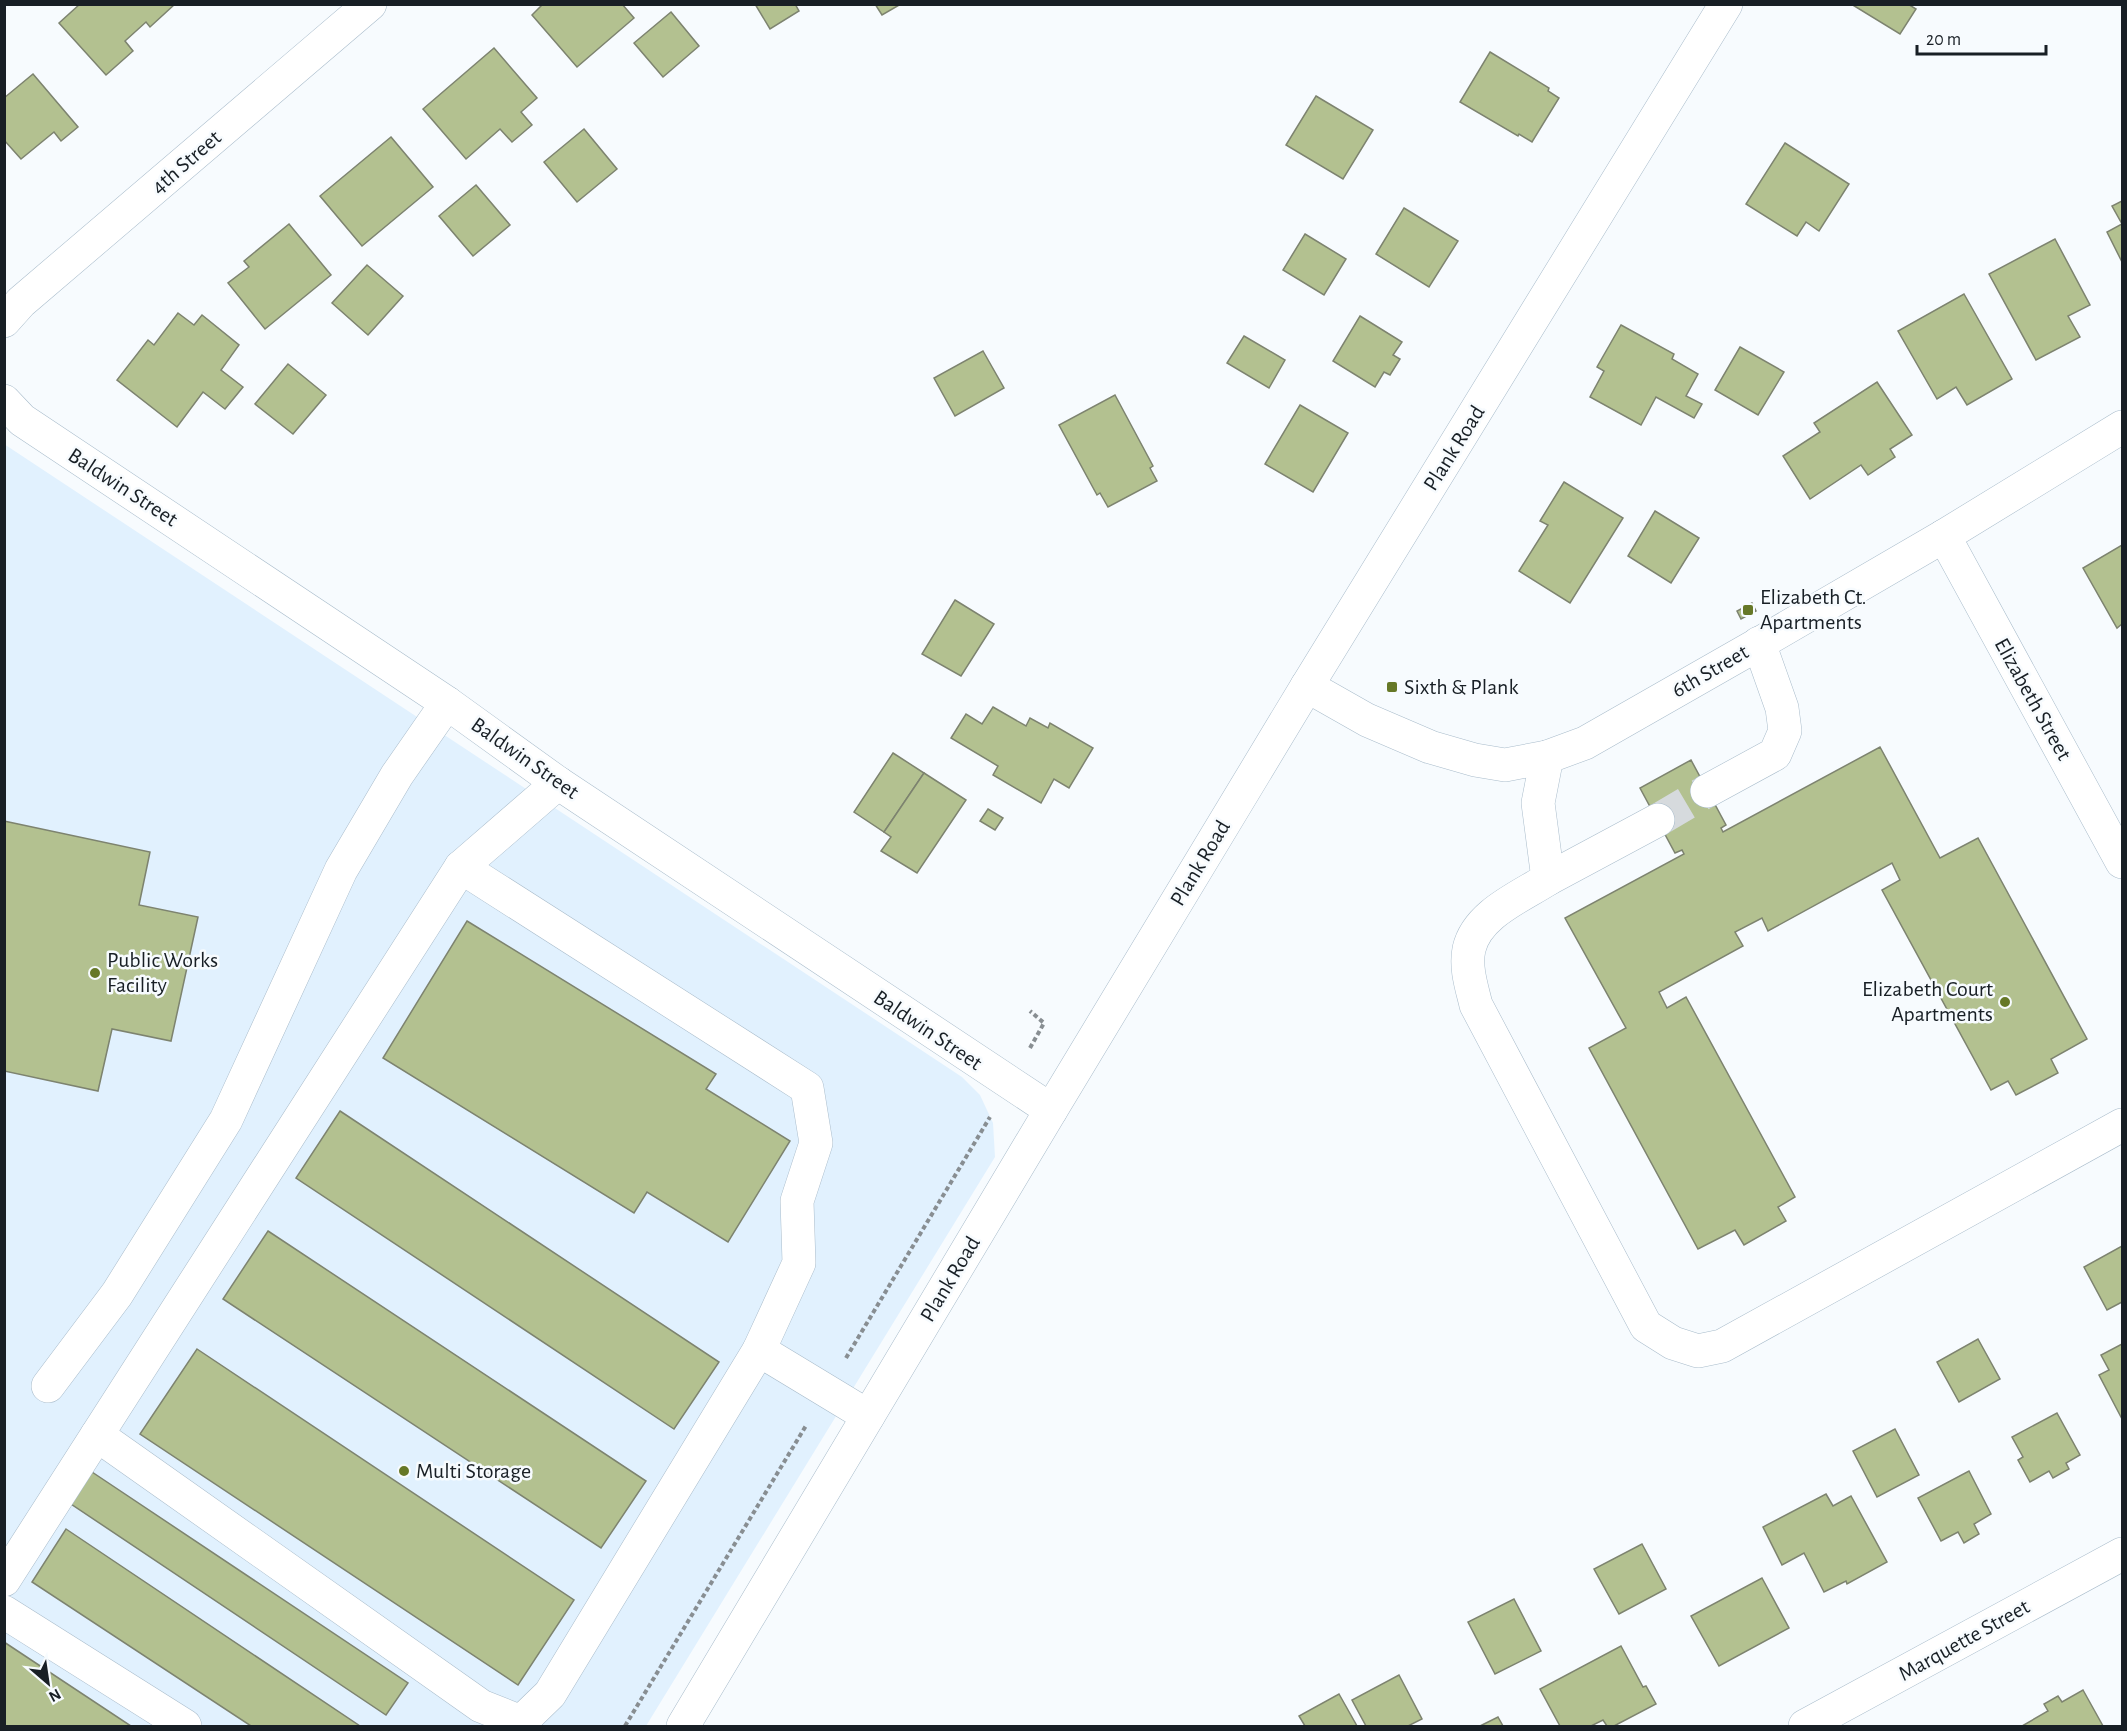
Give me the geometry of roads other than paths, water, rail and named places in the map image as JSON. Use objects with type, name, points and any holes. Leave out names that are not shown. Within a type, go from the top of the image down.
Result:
[{"type":"street","name":"4th Street","points":[[4,321],[21,302],[370,4]]},
{"type":"street","name":"Plank Road","points":[[683,1726],[1307,686],[1726,4]]},
{"type":"street","name":"Baldwin Street","points":[[4,401],[22,420],[447,703],[558,783],[1051,1110]]},
{"type":"street","name":"6th Street","points":[[1307,686],[1367,720],[1430,747],[1475,760],[1505,765],[1547,757],[1585,742],[1759,643],[1944,536],[2122,428]]},
{"type":"street","name":"Elizabeth Street","points":[[1944,536],[2122,862]]},
{"type":"street","points":[[1707,791],[1775,754],[1785,731],[1782,708],[1759,643]]},
{"type":"street","points":[[48,1386],[117,1294],[226,1120],[341,870],[397,776],[447,703]]},
{"type":"street","points":[[1547,757],[1538,803],[1548,879]]},
{"type":"street","points":[[4,1580],[462,867],[558,783]]},
{"type":"street","points":[[1658,820],[1548,879],[1493,914],[1479,928],[1469,950],[1469,978],[1476,1005],[1646,1326],[1672,1343],[1698,1351],[1722,1347],[2122,1125]]},
{"type":"street","points":[[97,1435],[481,1706],[521,1722],[550,1694],[759,1350],[799,1263],[797,1201],[816,1143],[807,1088],[462,867]]},
{"type":"street","points":[[759,1350],[868,1416]]},
{"type":"street","name":"Marquette Street","points":[[1805,1726],[2122,1554]]},
{"type":"street","points":[[4,1612],[185,1726]]},
{"type":"tunnel","points":[[1658,820],[1707,791]]},
{"type":"place","name":"Elizabeth Ct. Apartments","points":[[1748,610]]},
{"type":"place","name":"Sixth & Plank","points":[[1392,687]]},
{"type":"place","name":"Public Works Facility","points":[[95,973]]},
{"type":"place","name":"Elizabeth Court Apartments","points":[[2005,1002]]},
{"type":"place","name":"Multi Storage","points":[[404,1471]]}]
